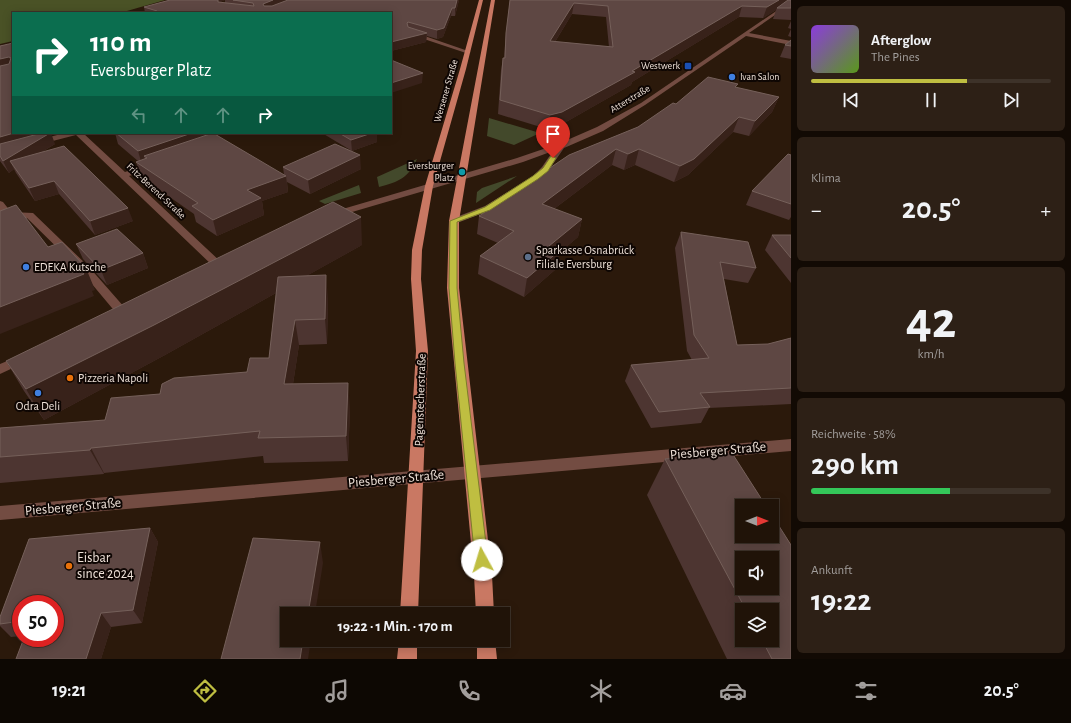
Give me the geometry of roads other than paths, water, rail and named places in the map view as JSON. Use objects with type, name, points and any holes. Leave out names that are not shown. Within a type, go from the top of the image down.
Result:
[{"type":"main road","name":"Wersener Straße","points":[[429,186],[468,52],[481,0]]},
{"type":"main road","points":[[485,607],[473,473],[453,288],[454,221],[493,0]]},
{"type":"main road","name":"Pagenstecherstraße","points":[[409,607],[422,351],[416,279],[421,224],[429,186]]},
{"type":"main road","points":[[407,659],[408,647]]},
{"type":"main road","points":[[486,647],[487,659]]},
{"type":"street","points":[[783,1],[791,2]]},
{"type":"street","name":"Atterstraße","points":[[462,177],[561,146],[600,129],[643,104],[791,2]]},
{"type":"street","points":[[410,33],[468,52]]},
{"type":"street","points":[[745,34],[791,43]]},
{"type":"street","points":[[30,145],[70,134]]},
{"type":"street","name":"Fritz-Berend-Straße","points":[[80,134],[218,265]]},
{"type":"street","points":[[454,221],[488,208],[536,178],[545,170],[561,146]]},
{"type":"street","points":[[123,175],[161,162]]},
{"type":"street","points":[[323,218],[462,177]]},
{"type":"street","points":[[0,204],[8,215],[30,215],[85,269],[117,313],[135,305]]},
{"type":"street","points":[[204,271],[231,259]]},
{"type":"street","points":[[0,369],[36,352]]},
{"type":"street","name":"Piesberger Straße","points":[[0,513],[416,477],[720,457],[791,445]]},
{"type":"place","name":"Westwerk","points":[[688,66]]},
{"type":"place","name":"Ivan Salon","points":[[732,77]]},
{"type":"place","name":"Eversburger Platz","points":[[462,172]]},
{"type":"place","name":"Sparkasse Osnabrück Filiale Eversburg","points":[[528,257]]},
{"type":"place","name":"EDEKA Kutsche","points":[[26,267]]},
{"type":"place","name":"Pizzeria Napoli","points":[[70,378]]},
{"type":"place","name":"Odra Deli","points":[[38,393]]},
{"type":"place","name":"Eisbar since 2024","points":[[69,566]]}]
